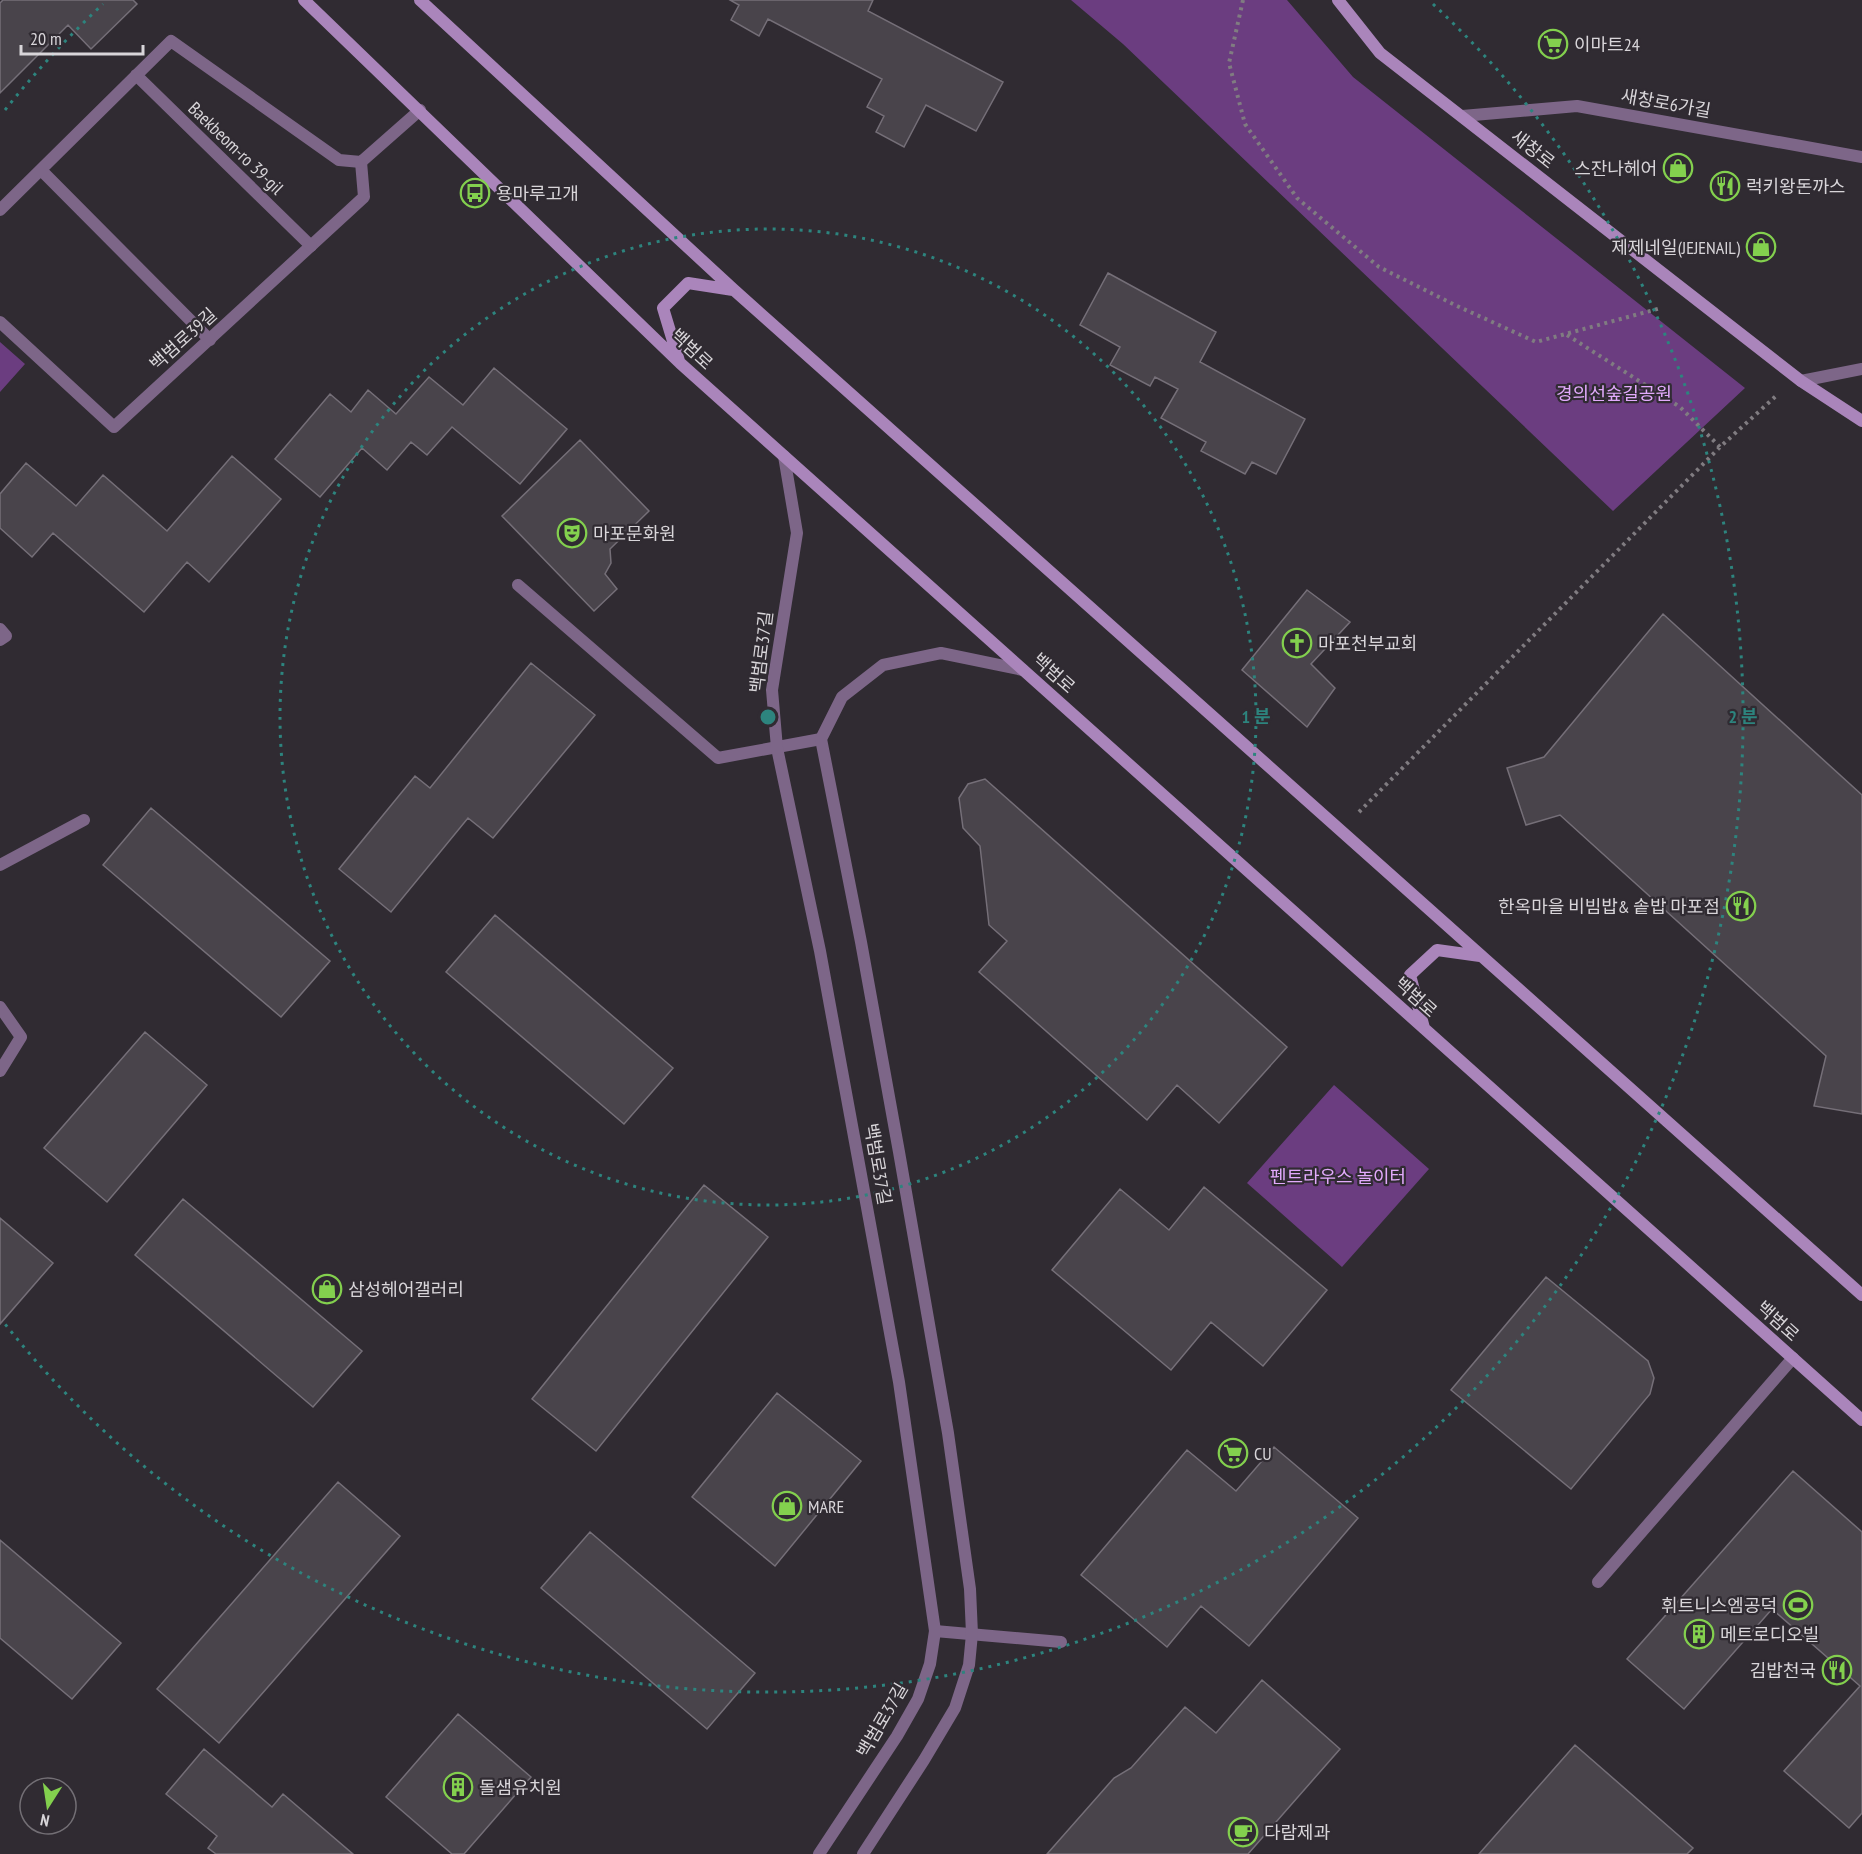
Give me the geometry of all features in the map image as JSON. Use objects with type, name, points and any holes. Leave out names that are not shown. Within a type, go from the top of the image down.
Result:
[{"type":"main road","name":"백범로","points":[[304,0],[680,363],[1862,1420]]},
{"type":"main road","points":[[420,0],[734,290],[1862,1295]]},
{"type":"main road","name":"새창로","points":[[1338,0],[1380,53],[1799,379],[1862,421]]},
{"type":"main road","points":[[680,363],[663,308],[688,283],[734,290]]},
{"type":"main road","points":[[1424,1028],[1410,975],[1437,950],[1482,956]]},
{"type":"street","points":[[0,210],[171,40],[339,160],[361,162],[420,110]]},
{"type":"street","name":"Baekbeom-ro 39-gil","points":[[136,75],[311,246]]},
{"type":"street","name":"새창로6가길","points":[[1462,116],[1577,106],[1862,157]]},
{"type":"street","name":"백범로39길","points":[[0,322],[114,427],[364,197],[361,162]]},
{"type":"street","points":[[41,170],[210,340]]},
{"type":"street","points":[[1799,379],[1862,369]]},
{"type":"street","name":"백범로37길","points":[[784,456],[797,533],[772,690],[777,748],[820,951],[899,1382],[935,1631],[930,1664],[918,1699],[897,1736],[819,1854]]},
{"type":"street","points":[[518,585],[718,758],[821,739],[842,697],[883,666],[941,653],[1023,670]]},
{"type":"street","points":[[0,629],[6,636],[0,640]]},
{"type":"street","name":"백범로37길","points":[[821,739],[861,942],[946,1421],[970,1589],[972,1634],[969,1665],[955,1707],[924,1760],[863,1854]]},
{"type":"street","points":[[0,866],[84,820]]},
{"type":"street","points":[[0,1007],[21,1037],[0,1071]]},
{"type":"street","name":"백범로","points":[[1598,1582],[1793,1358]]},
{"type":"street","points":[[935,1631],[1061,1642]]},
{"type":"path","points":[[1243,0],[1229,63],[1245,123],[1298,198],[1379,267],[1536,342],[1696,299]]},
{"type":"path","points":[[1567,334],[1680,407],[1720,447]]},
{"type":"path","points":[[1340,830],[1720,447],[1799,379]]},
{"type":"green space","name":"경의선숲길공원","points":[[1071,0],[1287,0],[1353,77],[1745,388],[1613,511],[1123,44]]},
{"type":"green space","points":[[0,342],[25,364],[0,392]]},
{"type":"green space","name":"펜트라우스 놀이터","points":[[1334,1085],[1429,1169],[1342,1267],[1247,1183]]},
{"type":"building","points":[[3,0],[133,0],[137,4],[91,49],[68,25],[0,93],[0,3]]},
{"type":"building","points":[[730,0],[873,0],[868,11],[1003,82],[976,131],[926,105],[904,147],[876,132],[884,116],[867,107],[882,79],[768,19],[759,36],[731,20],[739,5]]},
{"type":"building","points":[[1108,273],[1216,332],[1200,362],[1305,419],[1276,474],[1252,462],[1245,474],[1201,451],[1206,442],[1161,418],[1178,389],[1155,377],[1150,386],[1110,365],[1120,347],[1080,325]]},
{"type":"building","points":[[494,368],[567,429],[520,484],[452,427],[427,455],[411,442],[387,470],[362,448],[320,497],[275,459],[330,394],[351,412],[368,390],[396,414],[429,377],[463,405]]},
{"type":"building","name":"마포문화원","points":[[580,440],[649,511],[610,549],[611,563],[605,574],[617,589],[594,611],[502,516]]},
{"type":"building","points":[[232,456],[281,499],[209,582],[187,562],[144,612],[53,533],[32,557],[0,528],[0,494],[26,463],[76,506],[103,475],[167,531]]},
{"type":"building","name":"마포천부교회","points":[[1307,590],[1350,622],[1311,664],[1335,688],[1307,727],[1242,670]]},
{"type":"building","points":[[1663,614],[1862,795],[1862,1114],[1814,1106],[1826,1056],[1560,815],[1526,825],[1507,768],[1544,757]]},
{"type":"building","points":[[531,663],[595,715],[493,838],[468,818],[391,912],[339,869],[415,776],[430,788]]},
{"type":"building","points":[[985,779],[1287,1047],[1219,1123],[1177,1085],[1147,1120],[979,972],[1007,941],[989,925],[980,846],[963,828],[959,798],[968,784]]},
{"type":"building","points":[[151,808],[330,961],[281,1017],[103,865]]},
{"type":"building","points":[[495,915],[673,1068],[624,1124],[446,972]]},
{"type":"building","points":[[145,1032],[207,1085],[107,1202],[44,1148]]},
{"type":"building","points":[[704,1185],[768,1237],[596,1451],[532,1399]]},
{"type":"building","points":[[1204,1187],[1327,1290],[1263,1366],[1211,1322],[1171,1370],[1052,1270],[1120,1189],[1169,1230]]},
{"type":"building","points":[[183,1199],[362,1351],[313,1407],[135,1255]]},
{"type":"building","points":[[0,1218],[53,1263],[0,1324]]},
{"type":"building","points":[[1546,1277],[1648,1361],[1654,1378],[1650,1394],[1571,1489],[1451,1390]]},
{"type":"building","points":[[777,1393],[861,1461],[775,1566],[692,1497]]},
{"type":"building","points":[[1274,1447],[1358,1518],[1249,1646],[1201,1606],[1167,1647],[1081,1575],[1187,1450],[1236,1491]]},
{"type":"building","name":"메트로디오빌","points":[[1793,1471],[1862,1532],[1862,1813],[1849,1828],[1784,1771],[1860,1686],[1772,1609],[1684,1709],[1627,1659]]},
{"type":"building","points":[[338,1482],[400,1536],[219,1743],[157,1689]]},
{"type":"building","points":[[590,1532],[755,1673],[707,1729],[541,1588]]},
{"type":"building","points":[[0,1540],[121,1643],[72,1699],[0,1638]]},
{"type":"building","points":[[1262,1680],[1340,1749],[1248,1854],[1047,1854],[1114,1778],[1131,1768],[1185,1707],[1216,1733]]},
{"type":"building","name":"돌샘유치원","points":[[458,1714],[531,1777],[464,1854],[452,1854],[386,1797]]},
{"type":"building","points":[[1575,1745],[1693,1848],[1687,1854],[1479,1854]]},
{"type":"building","points":[[204,1749],[272,1807],[283,1794],[353,1854],[216,1854],[208,1848],[217,1836],[166,1794]]},
{"type":"place","name":"이마트24","points":[[1553,44]]},
{"type":"place","name":"스잔나헤어","points":[[1678,168]]},
{"type":"place","name":"럭키왕돈까스","points":[[1725,186]]},
{"type":"place","name":"용마루고개","points":[[475,193]]},
{"type":"place","name":"제제네일(JEJENAIL)","points":[[1761,247]]},
{"type":"place","name":"마포문화원","points":[[572,533]]},
{"type":"place","name":"마포천부교회","points":[[1297,643]]},
{"type":"place","name":"한옥마을 비빔밥& 솥밥 마포점","points":[[1741,906]]},
{"type":"place","name":"삼성헤어갤러리","points":[[327,1289]]},
{"type":"place","name":"CU","points":[[1233,1453]]},
{"type":"place","name":"MARE","points":[[787,1506]]},
{"type":"place","name":"휘트니스엠공덕","points":[[1798,1605]]},
{"type":"place","name":"메트로디오빌","points":[[1699,1634]]},
{"type":"place","name":"김밥천국","points":[[1837,1670]]},
{"type":"place","name":"돌샘유치원","points":[[458,1787]]},
{"type":"place","name":"다람제과","points":[[1243,1832]]}]
